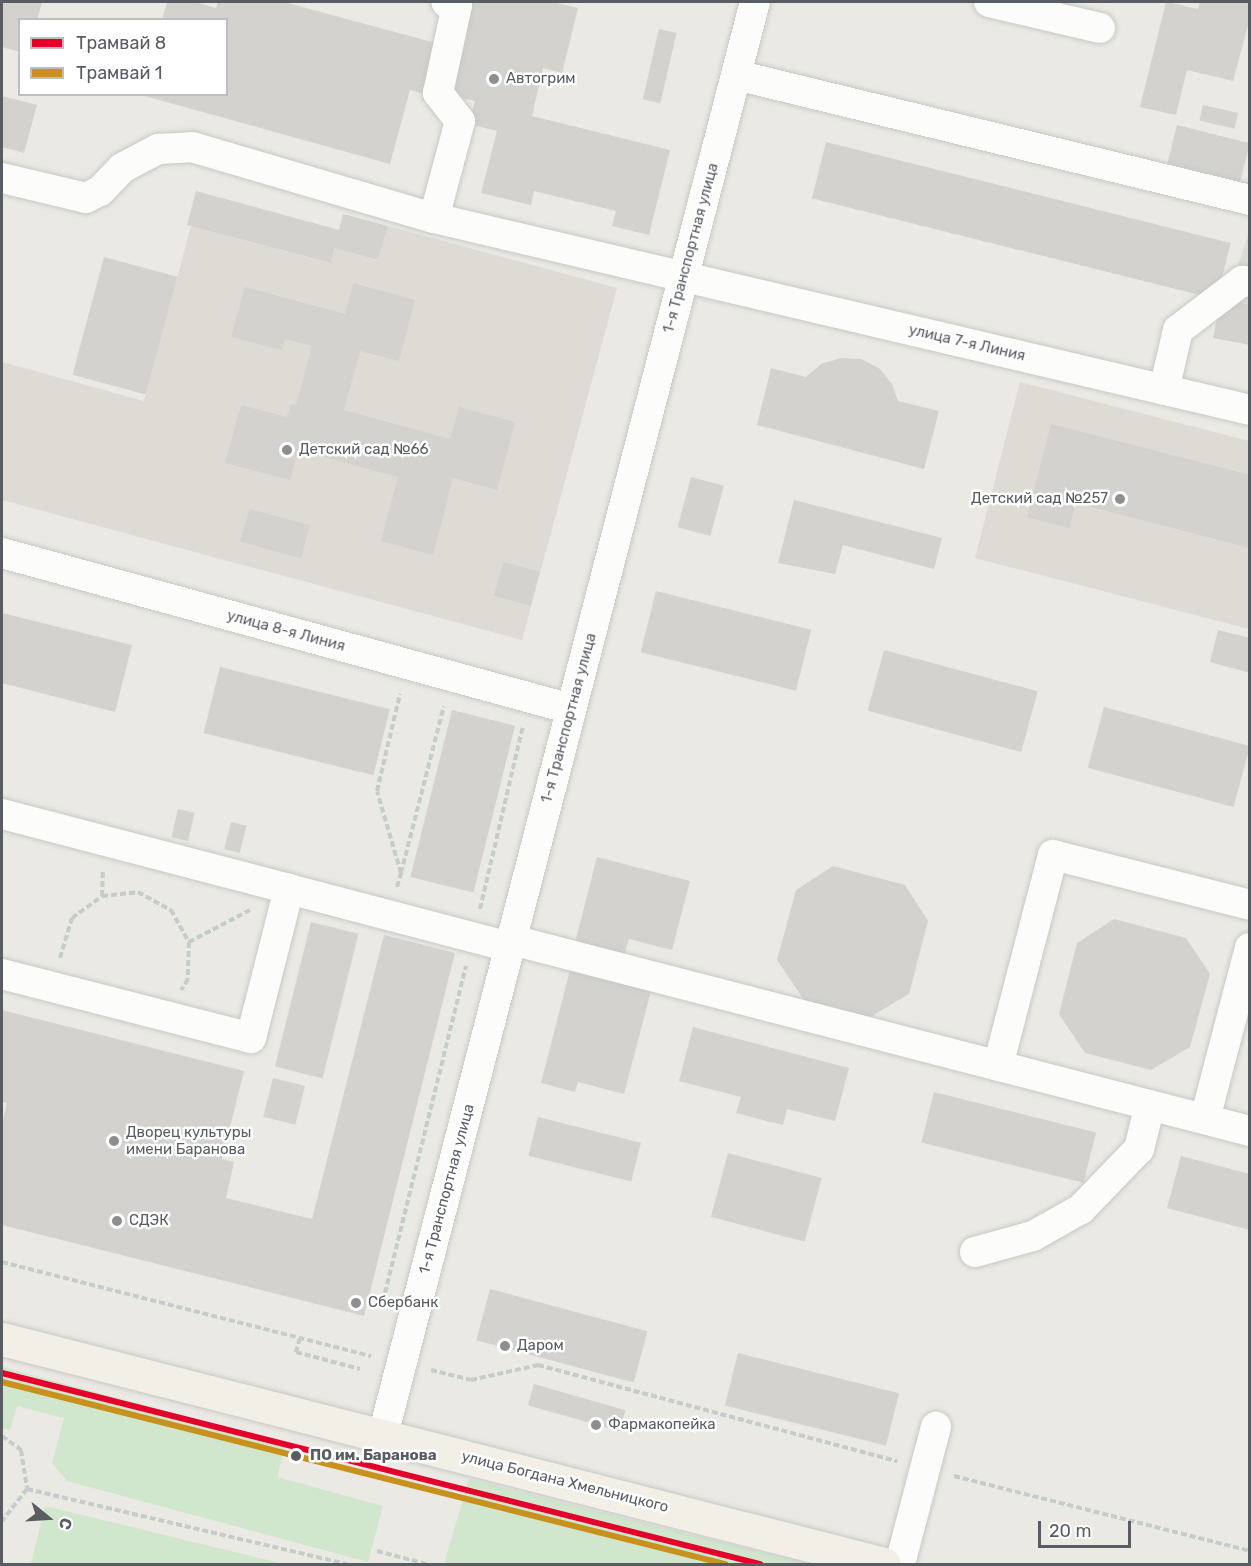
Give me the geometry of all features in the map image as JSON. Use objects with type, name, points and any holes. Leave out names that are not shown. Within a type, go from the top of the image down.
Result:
[{"type":"main road","name":"улица Богдана Хмельницкого","points":[[2,1338],[884,1564]]},
{"type":"street","points":[[434,218],[460,121],[438,93],[457,5],[446,2]]},
{"type":"street","name":"1-я Транспортная улица","points":[[383,1435],[755,2]]},
{"type":"street","points":[[989,2],[1100,28]]},
{"type":"street","points":[[736,75],[1250,200]]},
{"type":"street","name":"улица 7-я Линия","points":[[2,178],[86,198],[100,191],[122,168],[158,149],[192,147],[434,218],[1250,410]]},
{"type":"street","points":[[1164,390],[1178,330],[1242,281],[1250,282]]},
{"type":"street","name":"улица 8-я Линия","points":[[2,553],[571,710]]},
{"type":"street","points":[[2,814],[473,938],[511,944],[1250,1131]]},
{"type":"street","points":[[998,1066],[1053,855],[1250,905]]},
{"type":"street","points":[[2,974],[250,1038],[289,890]]},
{"type":"street","points":[[1205,1119],[1250,948]]},
{"type":"street","points":[[975,1252],[1033,1236],[1081,1209],[1139,1149],[1150,1105]]},
{"type":"street","points":[[900,1564],[936,1427]]},
{"type":"path","points":[[401,873],[377,791],[407,664]]},
{"type":"path","points":[[389,916],[452,677]]},
{"type":"path","points":[[384,1297],[524,722]]},
{"type":"path","points":[[189,942],[289,890]]},
{"type":"path","points":[[66,991],[59,953],[72,918],[102,896],[138,892],[171,910],[189,942],[188,979],[164,1016]]},
{"type":"path","points":[[2,1263],[471,1380],[538,1365],[925,1468],[1250,1551]]},
{"type":"path","points":[[300,1338],[296,1352],[360,1369]]},
{"type":"path","points":[[370,1355],[373,1344]]},
{"type":"path","points":[[2,1436],[21,1450],[27,1488],[2,1521]]},
{"type":"path","points":[[27,1488],[347,1564]]},
{"type":"path","points":[[377,1551],[427,1564]]},
{"type":"shaded area","name":"Детский сад №66","points":[[191,226],[330,263],[334,248],[378,260],[388,226],[617,288],[522,640],[2,500],[2,362],[144,401]]},
{"type":"shaded area","points":[[1249,232],[1249,336],[1217,330]]},
{"type":"shaded area","name":"Детский сад №257","points":[[1020,382],[1249,441],[1249,629],[975,558]]},
{"type":"green space","points":[[2,1367],[286,1443],[277,1477],[383,1506],[368,1562],[67,1481],[52,1463],[64,1418],[17,1406],[10,1430],[2,1428]]},
{"type":"green space","points":[[469,1479],[809,1564],[444,1564]]},
{"type":"green space","points":[[45,1506],[284,1564],[31,1564]]},
{"type":"building","points":[[2,2],[42,2],[38,18],[18,18],[18,51],[2,47]]},
{"type":"building","points":[[167,2],[195,2],[216,8],[218,2],[284,2],[443,45],[429,95],[410,90],[390,164],[145,96],[228,96],[228,18],[163,18]]},
{"type":"building","points":[[472,2],[553,2],[578,8],[562,73],[543,68],[532,116],[670,150],[649,235],[612,226],[616,211],[534,191],[531,205],[481,193],[497,131],[469,124],[475,101],[449,95]]},
{"type":"building","points":[[1166,2],[1198,9],[1200,2],[1250,2],[1250,18],[1233,81],[1187,70],[1176,115],[1140,107]]},
{"type":"building","points":[[659,29],[677,33],[660,103],[643,99]]},
{"type":"building","points":[[2,96],[37,105],[24,153],[2,147]]},
{"type":"building","points":[[1203,105],[1238,113],[1234,129],[1199,121]]},
{"type":"building","points":[[1177,125],[1250,143],[1240,182],[1167,164]]},
{"type":"building","points":[[826,142],[1231,243],[1217,299],[812,198]]},
{"type":"building","points":[[196,191],[339,230],[343,214],[388,226],[378,260],[334,248],[331,263],[187,225]]},
{"type":"building","points":[[104,257],[177,277],[146,395],[72,375]]},
{"type":"building","points":[[353,283],[415,300],[399,361],[360,351],[344,410],[450,439],[459,407],[515,422],[497,490],[453,478],[433,555],[381,541],[398,477],[298,450],[290,480],[225,463],[241,405],[287,417],[291,404],[296,405],[312,346],[285,339],[282,350],[231,337],[245,287],[345,314]]},
{"type":"building","points":[[1221,299],[1250,305],[1250,345],[1213,338]]},
{"type":"building","points":[[841,358],[861,359],[879,368],[892,384],[898,401],[939,411],[924,469],[757,425],[771,368],[806,377],[821,364]]},
{"type":"building","points":[[1051,424],[1250,475],[1250,548],[1076,503],[1069,528],[1027,517]]},
{"type":"building","points":[[691,477],[724,486],[710,536],[678,527]]},
{"type":"building","points":[[794,500],[942,538],[934,569],[843,545],[835,574],[778,563]]},
{"type":"building","points":[[249,509],[310,525],[301,558],[240,542]]},
{"type":"building","points":[[503,562],[540,572],[531,606],[494,596]]},
{"type":"building","points":[[656,591],[811,630],[796,691],[641,652]]},
{"type":"building","points":[[2,613],[132,645],[115,712],[2,683]]},
{"type":"building","points":[[1218,630],[1250,638],[1250,673],[1210,662]]},
{"type":"building","points":[[884,650],[1038,691],[1021,752],[868,711]]},
{"type":"building","points":[[220,667],[390,709],[373,775],[204,733]]},
{"type":"building","points":[[1104,707],[1250,746],[1234,807],[1088,768]]},
{"type":"building","points":[[452,710],[515,726],[473,893],[410,877]]},
{"type":"building","points":[[178,809],[195,813],[188,841],[171,837]]},
{"type":"building","points":[[231,822],[247,826],[240,853],[224,849]]},
{"type":"building","points":[[597,857],[690,881],[672,950],[629,939],[624,956],[575,943]]},
{"type":"building","points":[[833,866],[905,885],[928,921],[909,994],[870,1017],[804,1000],[777,960],[796,890]]},
{"type":"building","points":[[1114,919],[1186,938],[1210,974],[1190,1047],[1151,1070],[1085,1053],[1059,1014],[1077,943]]},
{"type":"building","points":[[311,922],[359,934],[322,1078],[275,1067]]},
{"type":"building","points":[[384,935],[455,953],[364,1316],[2,1225],[2,1124],[7,1103],[2,1102],[2,1010],[244,1071],[222,1159],[234,1162],[226,1198],[312,1219]]},
{"type":"building","points":[[570,970],[651,991],[624,1094],[578,1082],[575,1092],[541,1083]]},
{"type":"building","points":[[693,1027],[849,1068],[835,1121],[787,1109],[783,1125],[736,1113],[741,1097],[679,1081]]},
{"type":"building","points":[[273,1078],[305,1086],[295,1125],[263,1117]]},
{"type":"building","points":[[934,1092],[1096,1132],[1083,1183],[921,1142]]},
{"type":"building","points":[[538,1117],[641,1143],[631,1181],[528,1156]]},
{"type":"building","points":[[728,1153],[822,1178],[805,1242],[711,1217]]},
{"type":"building","points":[[1181,1156],[1250,1174],[1250,1230],[1167,1208]]},
{"type":"building","points":[[490,1289],[647,1331],[634,1382],[476,1340]]},
{"type":"building","points":[[738,1353],[899,1393],[886,1446],[725,1405]]},
{"type":"building","points":[[534,1384],[625,1410],[619,1431],[528,1405]]},
{"type":"tram line","name":"8","points":[[2,1373],[760,1564]]},
{"type":"tram line","name":"1","points":[[2,1382],[725,1564]]},
{"type":"place","name":"Автогрим","points":[[494,79]]},
{"type":"place","name":"Детский сад №66","points":[[287,450]]},
{"type":"place","name":"Детский сад №257","points":[[1120,499]]},
{"type":"place","name":"Дворец культуры имени Баранова","points":[[114,1141]]},
{"type":"place","name":"СДЭК","points":[[117,1221]]},
{"type":"place","name":"Сбербанк","points":[[356,1303]]},
{"type":"place","name":"Даром","points":[[505,1346]]},
{"type":"place","name":"Фармакопейка","points":[[596,1425]]},
{"type":"place","name":"ПО им. Баранова","points":[[296,1456]]}]
